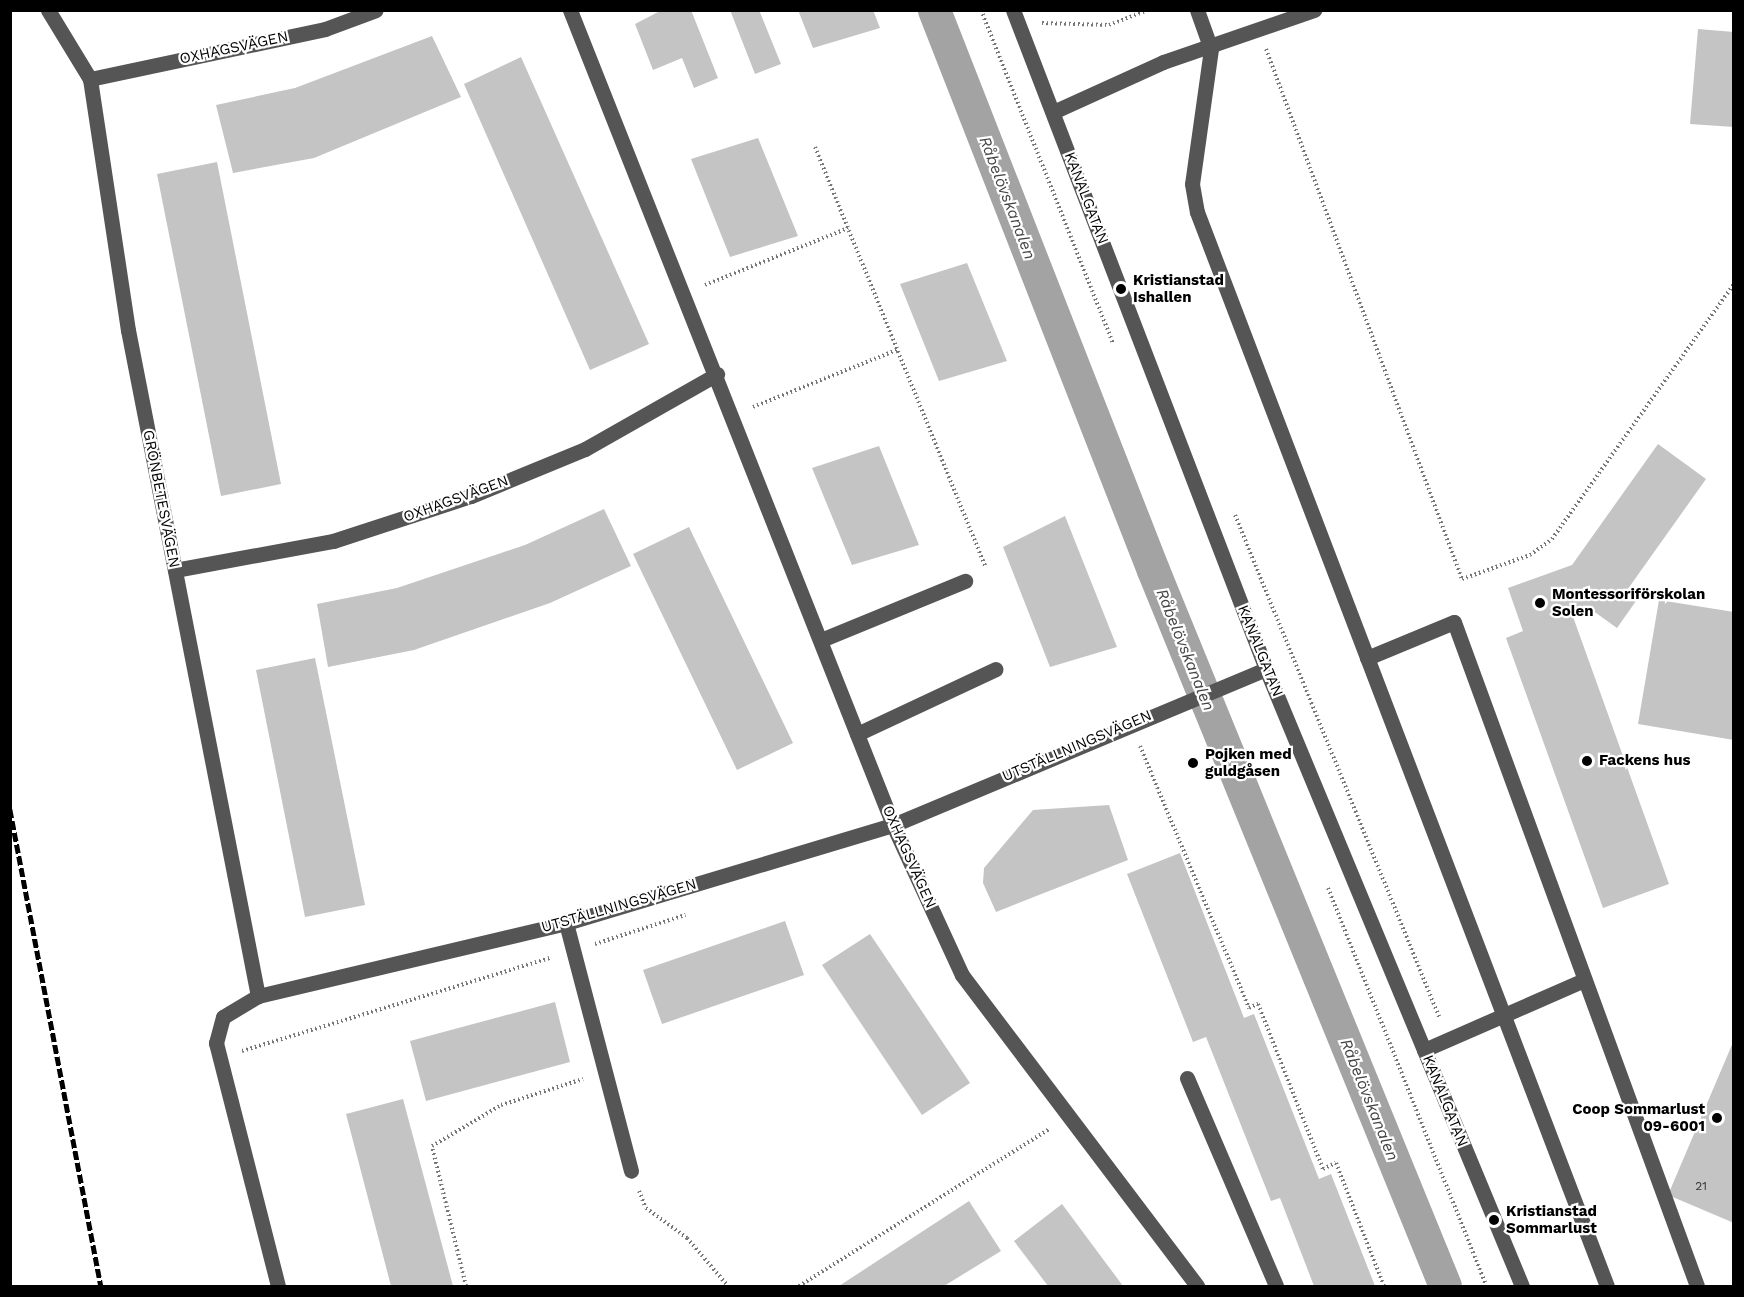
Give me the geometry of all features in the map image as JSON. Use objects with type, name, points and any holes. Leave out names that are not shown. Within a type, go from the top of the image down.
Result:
[{"type":"street","name":"GRÖNBETESVÄGEN","points":[[48,10],[90,79],[128,330],[258,996]]},
{"type":"street","name":"OXHAGSVÄGEN","points":[[90,79],[325,29],[376,10]]},
{"type":"street","name":"OXHAGSVÄGEN","points":[[570,10],[685,293],[893,825],[962,975],[1197,1287]]},
{"type":"street","name":"KANALGATAN","points":[[1013,10],[1266,669],[1522,1287]]},
{"type":"street","points":[[1197,10],[1211,49],[1192,184],[1197,212],[1607,1287]]},
{"type":"street","points":[[1053,112],[1163,62],[1211,49],[1314,10]]},
{"type":"street","name":"OXHAGSVÄGEN","points":[[175,570],[333,541],[471,496],[585,450],[717,374]]},
{"type":"street","points":[[821,640],[965,581]]},
{"type":"street","points":[[1367,658],[1454,622],[1697,1287]]},
{"type":"street","points":[[857,734],[996,669]]},
{"type":"street","name":"UTSTÄLLNINGSVÄGEN","points":[[278,1287],[216,1043],[223,1017],[258,996],[566,924],[893,825],[1130,723],[1266,669]]},
{"type":"street","points":[[566,924],[631,1171]]},
{"type":"street","points":[[1424,1050],[1584,980]]},
{"type":"street","points":[[1187,1078],[1276,1287]]},
{"type":"path","points":[[992,36],[1039,24],[1109,25],[1148,10]]},
{"type":"path","points":[[1036,17],[1043,34]]},
{"type":"path","points":[[1259,31],[1462,579],[1530,555],[1552,539],[1734,284]]},
{"type":"path","points":[[815,147],[986,569],[965,581]]},
{"type":"path","points":[[685,293],[848,228]]},
{"type":"path","points":[[1084,298],[1099,292]]},
{"type":"path","points":[[733,415],[897,350]]},
{"type":"path","points":[[1234,512],[1449,1039]]},
{"type":"path","points":[[1130,723],[1249,1008],[1258,1004],[1323,1169],[1336,1163],[1384,1287]]},
{"type":"path","points":[[238,1052],[573,951]]},
{"type":"path","points":[[466,1287],[432,1146],[501,1105],[605,1072]]},
{"type":"path","points":[[799,1287],[1069,1116]]},
{"type":"path","points":[[631,1171],[646,1208],[687,1238],[728,1287]]},
{"type":"building","points":[[662,10],[691,10],[718,78],[694,88],[682,58],[653,70],[635,24]]},
{"type":"building","points":[[730,10],[759,10],[781,64],[755,74]]},
{"type":"building","points":[[798,10],[873,10],[880,28],[813,48]]},
{"type":"building","points":[[1698,29],[1734,32],[1734,127],[1690,124]]},
{"type":"building","points":[[432,36],[461,97],[314,158],[233,173],[216,105],[295,88]]},
{"type":"building","points":[[521,57],[649,344],[590,370],[464,84]]},
{"type":"building","points":[[758,138],[798,236],[730,257],[691,159]]},
{"type":"building","points":[[217,162],[281,484],[221,496],[157,174]]},
{"type":"building","points":[[967,263],[1007,361],[939,381],[900,284]]},
{"type":"building","points":[[1658,444],[1706,479],[1625,593],[1636,601],[1617,628],[1589,608],[1572,614],[1669,884],[1603,908],[1506,638],[1523,631],[1508,588],[1572,565]]},
{"type":"building","points":[[879,446],[919,545],[852,565],[812,468]]},
{"type":"building","points":[[604,509],[631,566],[550,603],[414,650],[328,667],[317,604],[397,588],[525,545]]},
{"type":"building","points":[[1065,516],[1117,647],[1050,667],[1003,547]]},
{"type":"building","points":[[689,527],[793,743],[737,770],[633,554]]},
{"type":"building","points":[[1659,600],[1734,612],[1734,740],[1638,724]]},
{"type":"building","points":[[315,658],[365,905],[305,917],[256,670]]},
{"type":"building","points":[[1109,805],[1128,860],[996,912],[983,883],[984,868],[1033,810]]},
{"type":"building","points":[[1180,853],[1244,1018],[1254,1014],[1319,1179],[1331,1174],[1375,1286],[1314,1286],[1280,1198],[1271,1201],[1206,1037],[1193,1042],[1127,874]]},
{"type":"building","points":[[785,921],[804,975],[662,1024],[643,970]]},
{"type":"building","points":[[870,934],[970,1083],[922,1115],[822,965]]},
{"type":"building","points":[[555,1002],[570,1062],[426,1101],[410,1041]]},
{"type":"building","name":"Coop Sommarlust 09-6001","points":[[1734,1040],[1734,1223],[1668,1195]]},
{"type":"building","points":[[403,1099],[453,1286],[391,1286],[346,1114]]},
{"type":"building","points":[[969,1201],[1001,1251],[944,1286],[839,1286]]},
{"type":"building","points":[[1062,1204],[1123,1286],[1048,1286],[1014,1241]]},
{"type":"waterway","name":"Råbelövskanalen","points":[[934,10],[1153,570],[1445,1286]]},
{"type":"railway","points":[[10,809],[101,1286]]},
{"type":"place","name":"Kristianstad Ishallen","points":[[1121,289]]},
{"type":"place","name":"Montessoriförskolan Solen","points":[[1540,603]]},
{"type":"place","name":"Fackens hus","points":[[1587,761]]},
{"type":"place","name":"Pojken med guldgåsen","points":[[1193,763]]},
{"type":"place","name":"Coop Sommarlust 09-6001","points":[[1717,1118]]},
{"type":"place","name":"Kristianstad Sommarlust","points":[[1494,1220]]}]
